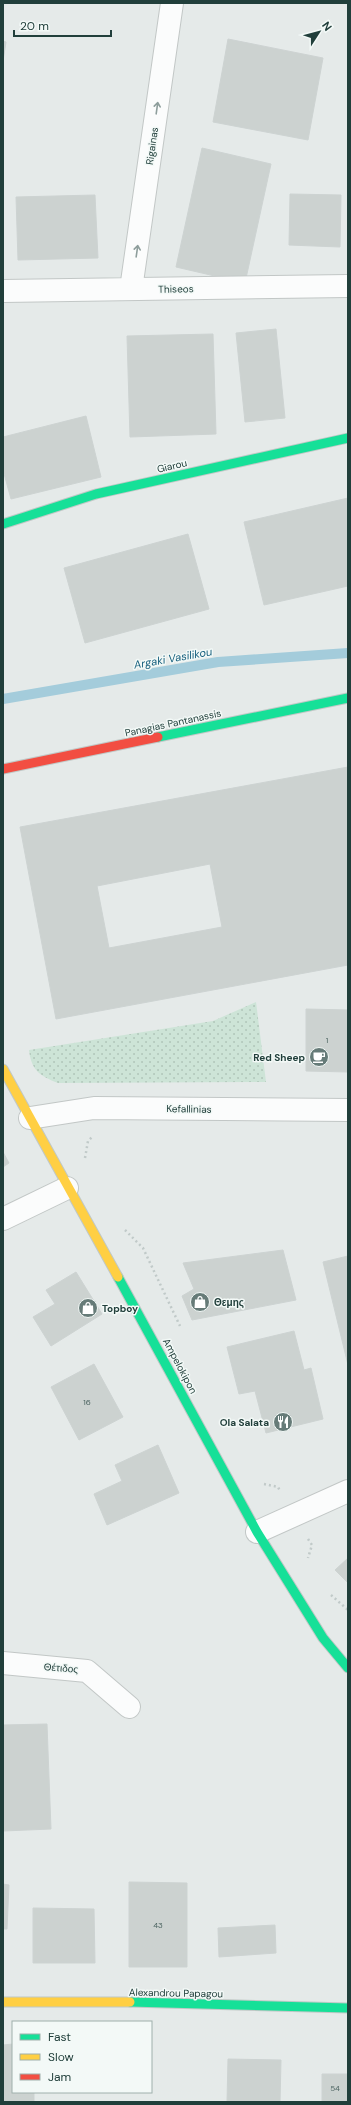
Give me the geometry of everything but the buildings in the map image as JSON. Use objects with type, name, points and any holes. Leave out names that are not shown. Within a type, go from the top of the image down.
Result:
[{"type":"street","name":"Rigainas","points":[[131,289],[172,3]]},
{"type":"street","name":"Thiseos","points":[[3,291],[348,286]]},
{"type":"street","name":"Giarou","points":[[3,524],[96,494],[348,438]]},
{"type":"street","name":"Panagias Pantanassis","points":[[3,769],[348,698]]},
{"type":"street","name":"Ampelokipon","points":[[3,1069],[67,1188],[154,1341],[257,1532],[323,1638],[348,1668]]},
{"type":"street","name":"Kefallinias","points":[[30,1118],[94,1108],[348,1110]]},
{"type":"street","points":[[3,1219],[67,1188]]},
{"type":"street","points":[[257,1532],[348,1491]]},
{"type":"street","name":"Θέτιδος","points":[[3,1663],[87,1671],[129,1707]]},
{"type":"street","name":"Alexandrou Papagou","points":[[3,2002],[120,2002],[348,2008]]},
{"type":"path","points":[[87,1163],[84,1156],[88,1141],[97,1132],[94,1108]]},
{"type":"path","points":[[121,1226],[143,1248],[183,1332]]},
{"type":"path","points":[[258,1482],[278,1487],[293,1516],[312,1546],[308,1557],[310,1563]]},
{"type":"path","points":[[326,1591],[339,1600],[348,1610]]},
{"type":"green space","points":[[256,1002],[266,1082],[58,1083],[41,1075],[34,1067],[30,1057],[29,1050],[213,1021]]},
{"type":"waterway","name":"Argaki Vasilikou","points":[[3,699],[218,662],[348,653]]},
{"type":"traffic: fast","points":[[3,524],[96,494],[348,438]]},
{"type":"traffic: fast","points":[[158,737],[348,698]]},
{"type":"traffic: fast","points":[[118,1277],[257,1532],[323,1638],[348,1668]]},
{"type":"traffic: fast","points":[[130,2002],[348,2008]]},
{"type":"traffic: slow","points":[[3,1069],[118,1277]]},
{"type":"traffic: slow","points":[[3,2002],[130,2002]]},
{"type":"traffic: jam","points":[[3,769],[158,737]]},
{"type":"place","name":"Red Sheep","points":[[319,1057]]},
{"type":"place","name":"Θεμης","points":[[200,1302]]},
{"type":"place","name":"Topboy","points":[[88,1308]]},
{"type":"place","name":"Ola Salata","points":[[283,1422]]}]
